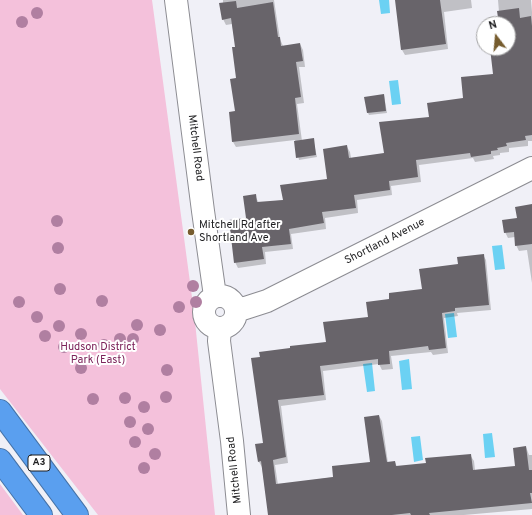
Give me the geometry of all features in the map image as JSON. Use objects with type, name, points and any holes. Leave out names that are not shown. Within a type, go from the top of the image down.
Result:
[{"type":"highway","name":"A3","points":[[0,411],[78,515]]},
{"type":"highway","name":"A3","points":[[0,460],[41,515]]},
{"type":"street","name":"Mitchell Road","points":[[176,0],[215,296]]},
{"type":"street","name":"Shortland Avenue","points":[[236,312],[267,301],[532,168]]},
{"type":"street","points":[[215,296],[229,299],[235,307],[235,318],[232,324],[226,328],[215,328],[207,323],[203,313],[206,303],[215,296]]},
{"type":"street","name":"Mitchell Road","points":[[220,329],[219,341],[240,515]]},
{"type":"green space","name":"Hudson District Park (East)","points":[[0,0],[152,0],[194,312],[215,515],[98,515],[0,389]]},
{"type":"green space","points":[[0,484],[23,515],[0,515]]},
{"type":"water","points":[[379,0],[389,0],[390,13],[381,14]]},
{"type":"water","points":[[398,80],[401,104],[392,105],[389,81]]},
{"type":"water","points":[[502,245],[505,269],[495,270],[492,246]]},
{"type":"water","points":[[454,313],[457,337],[448,338],[445,314]]},
{"type":"water","points":[[409,359],[412,389],[402,390],[399,361]]},
{"type":"water","points":[[372,363],[375,391],[367,392],[363,364]]},
{"type":"water","points":[[492,433],[495,457],[485,458],[483,434]]},
{"type":"water","points":[[420,436],[423,460],[414,462],[411,437]]},
{"type":"building","points":[[395,0],[440,0],[446,44],[401,50]]},
{"type":"building","points":[[236,1],[237,8],[273,2],[278,37],[280,37],[281,46],[300,43],[303,61],[296,62],[301,97],[295,98],[299,134],[232,142],[229,112],[235,111],[230,79],[236,78],[232,47],[235,47],[231,18],[222,20],[219,3]]},
{"type":"building","points":[[519,8],[520,18],[531,16],[532,135],[525,136],[526,140],[506,143],[507,146],[491,151],[491,154],[471,157],[470,153],[416,160],[418,177],[389,181],[390,190],[354,195],[356,208],[322,212],[324,223],[289,229],[291,244],[262,247],[264,259],[234,263],[229,220],[246,218],[243,196],[256,194],[257,202],[283,200],[280,185],[327,179],[323,149],[347,145],[349,158],[384,153],[379,122],[429,117],[427,103],[463,98],[461,77],[493,74],[491,56],[516,56],[516,16],[498,16],[497,11]]},
{"type":"building","points":[[384,94],[386,111],[367,113],[364,97]]},
{"type":"building","points":[[314,138],[316,155],[296,158],[294,141]]},
{"type":"building","points":[[532,204],[532,244],[515,246],[514,232],[504,233],[502,220],[517,218],[515,207]]},
{"type":"building","points":[[484,254],[489,305],[455,308],[455,311],[442,313],[446,348],[429,350],[428,346],[389,351],[390,364],[378,365],[378,359],[320,366],[324,395],[278,400],[286,457],[273,460],[276,484],[333,477],[332,466],[370,462],[364,417],[379,415],[387,462],[395,461],[396,466],[426,463],[425,458],[471,454],[473,470],[515,466],[513,448],[526,446],[529,470],[532,470],[532,493],[530,493],[532,503],[429,513],[430,515],[411,515],[410,513],[392,515],[268,515],[261,461],[258,462],[255,444],[263,443],[251,358],[260,357],[259,352],[290,348],[290,346],[326,342],[323,322],[368,317],[366,302],[389,299],[389,293],[422,289],[419,269],[458,264],[457,257]]},
{"type":"place","name":"Mitchell Rd after Shortland Ave","points":[[191,232]]}]
